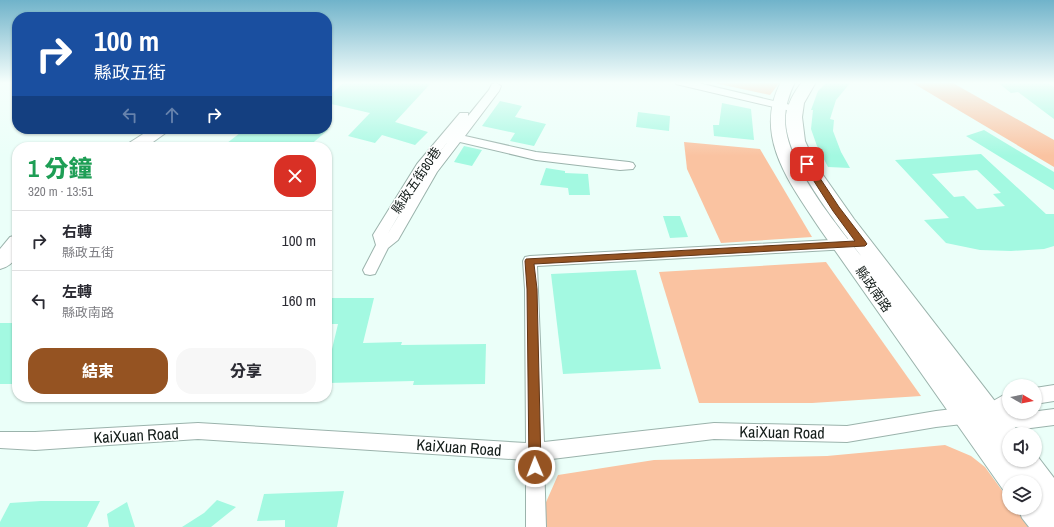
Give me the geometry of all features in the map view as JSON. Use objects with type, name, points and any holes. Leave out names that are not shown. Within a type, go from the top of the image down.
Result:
[{"type":"street","name":"縣政五街80巷","points":[[370,270],[383,245],[393,237],[453,137],[480,107]]},
{"type":"street","name":"縣政南路","points":[[786,107],[776,120],[781,143],[790,166],[814,204],[852,244],[977,415],[1009,475]]},
{"type":"street","points":[[142,142],[154,134]]},
{"type":"street","points":[[453,137],[541,157],[630,166]]},
{"type":"street","points":[[536,527],[532,289],[530,261],[852,244]]},
{"type":"street","points":[[0,262],[12,248]]},
{"type":"street","points":[[1042,395],[1054,393]]},
{"type":"street","name":"KaiXuan Road","points":[[977,415],[1002,403]]},
{"type":"street","name":"縣政南路","points":[[977,415],[1002,435]]},
{"type":"street","name":"KaiXuan Road","points":[[0,440],[35,441],[198,431],[534,452],[714,430],[847,434],[936,419],[977,415],[1023,421],[1054,417]]},
{"type":"street","points":[[1029,467],[1054,500]]},
{"type":"street","points":[[1037,515],[1046,527]]},
{"type":"shaded area","points":[[952,107],[995,107],[1054,140],[1054,167]]},
{"type":"shaded area","points":[[684,142],[760,149],[812,237],[721,243],[687,169]]},
{"type":"shaded area","points":[[826,262],[921,396],[812,403],[699,403],[659,272]]},
{"type":"shaded area","points":[[945,445],[971,456],[985,467],[1002,490],[1002,515],[1020,515],[1028,527],[544,527],[543,509],[558,475],[654,460],[827,456]]},
{"type":"building","points":[[342,107],[409,107],[395,122],[428,132],[415,145],[382,135],[375,143],[348,136],[370,113]]},
{"type":"building","points":[[496,107],[522,107],[515,117],[546,124],[534,146],[510,141],[515,133],[482,126]]},
{"type":"building","points":[[722,107],[739,107],[751,109],[754,140],[714,136],[713,125],[719,125]]},
{"type":"building","points":[[812,107],[834,107],[830,119],[834,120],[833,131],[841,152],[850,168],[828,167],[817,146],[811,129],[813,110],[811,110]]},
{"type":"building","points":[[1037,107],[1054,107],[1054,119]]},
{"type":"building","points":[[638,112],[670,116],[669,131],[636,127]]},
{"type":"building","points":[[984,130],[1054,172],[1054,190],[966,136]]},
{"type":"building","points":[[239,134],[323,134],[314,142],[228,142]]},
{"type":"building","points":[[464,146],[482,150],[472,166],[454,162]]},
{"type":"building","points":[[981,154],[1046,214],[1054,214],[1054,246],[1044,249],[1011,251],[980,250],[946,243],[924,220],[949,218],[895,160]],"holes":[[[977,170],[1001,193],[993,194],[1005,206],[977,209],[964,196],[954,197],[932,174]]]},
{"type":"building","points":[[546,168],[565,171],[565,173],[588,174],[590,195],[569,195],[568,188],[540,185]]},
{"type":"building","points":[[663,216],[680,216],[688,237],[670,238]]},
{"type":"building","points":[[636,270],[661,369],[563,374],[551,274]]},
{"type":"building","points":[[332,298],[374,298],[363,343],[402,342],[401,345],[486,344],[485,384],[413,385],[414,381],[332,383],[332,349],[338,324],[332,324]]},
{"type":"building","points":[[0,323],[12,323],[12,384],[0,384]]},
{"type":"building","points":[[344,491],[337,527],[285,527],[285,520],[257,521],[264,494]]},
{"type":"building","points":[[217,500],[236,507],[211,527],[182,527],[204,513]]},
{"type":"building","points":[[41,501],[100,501],[87,527],[0,527],[0,522],[10,503]]},
{"type":"building","points":[[127,502],[135,527],[109,527],[107,514]]},
{"type":"route","points":[[535,467],[532,289],[530,261],[862,244],[836,209],[807,164]]}]
